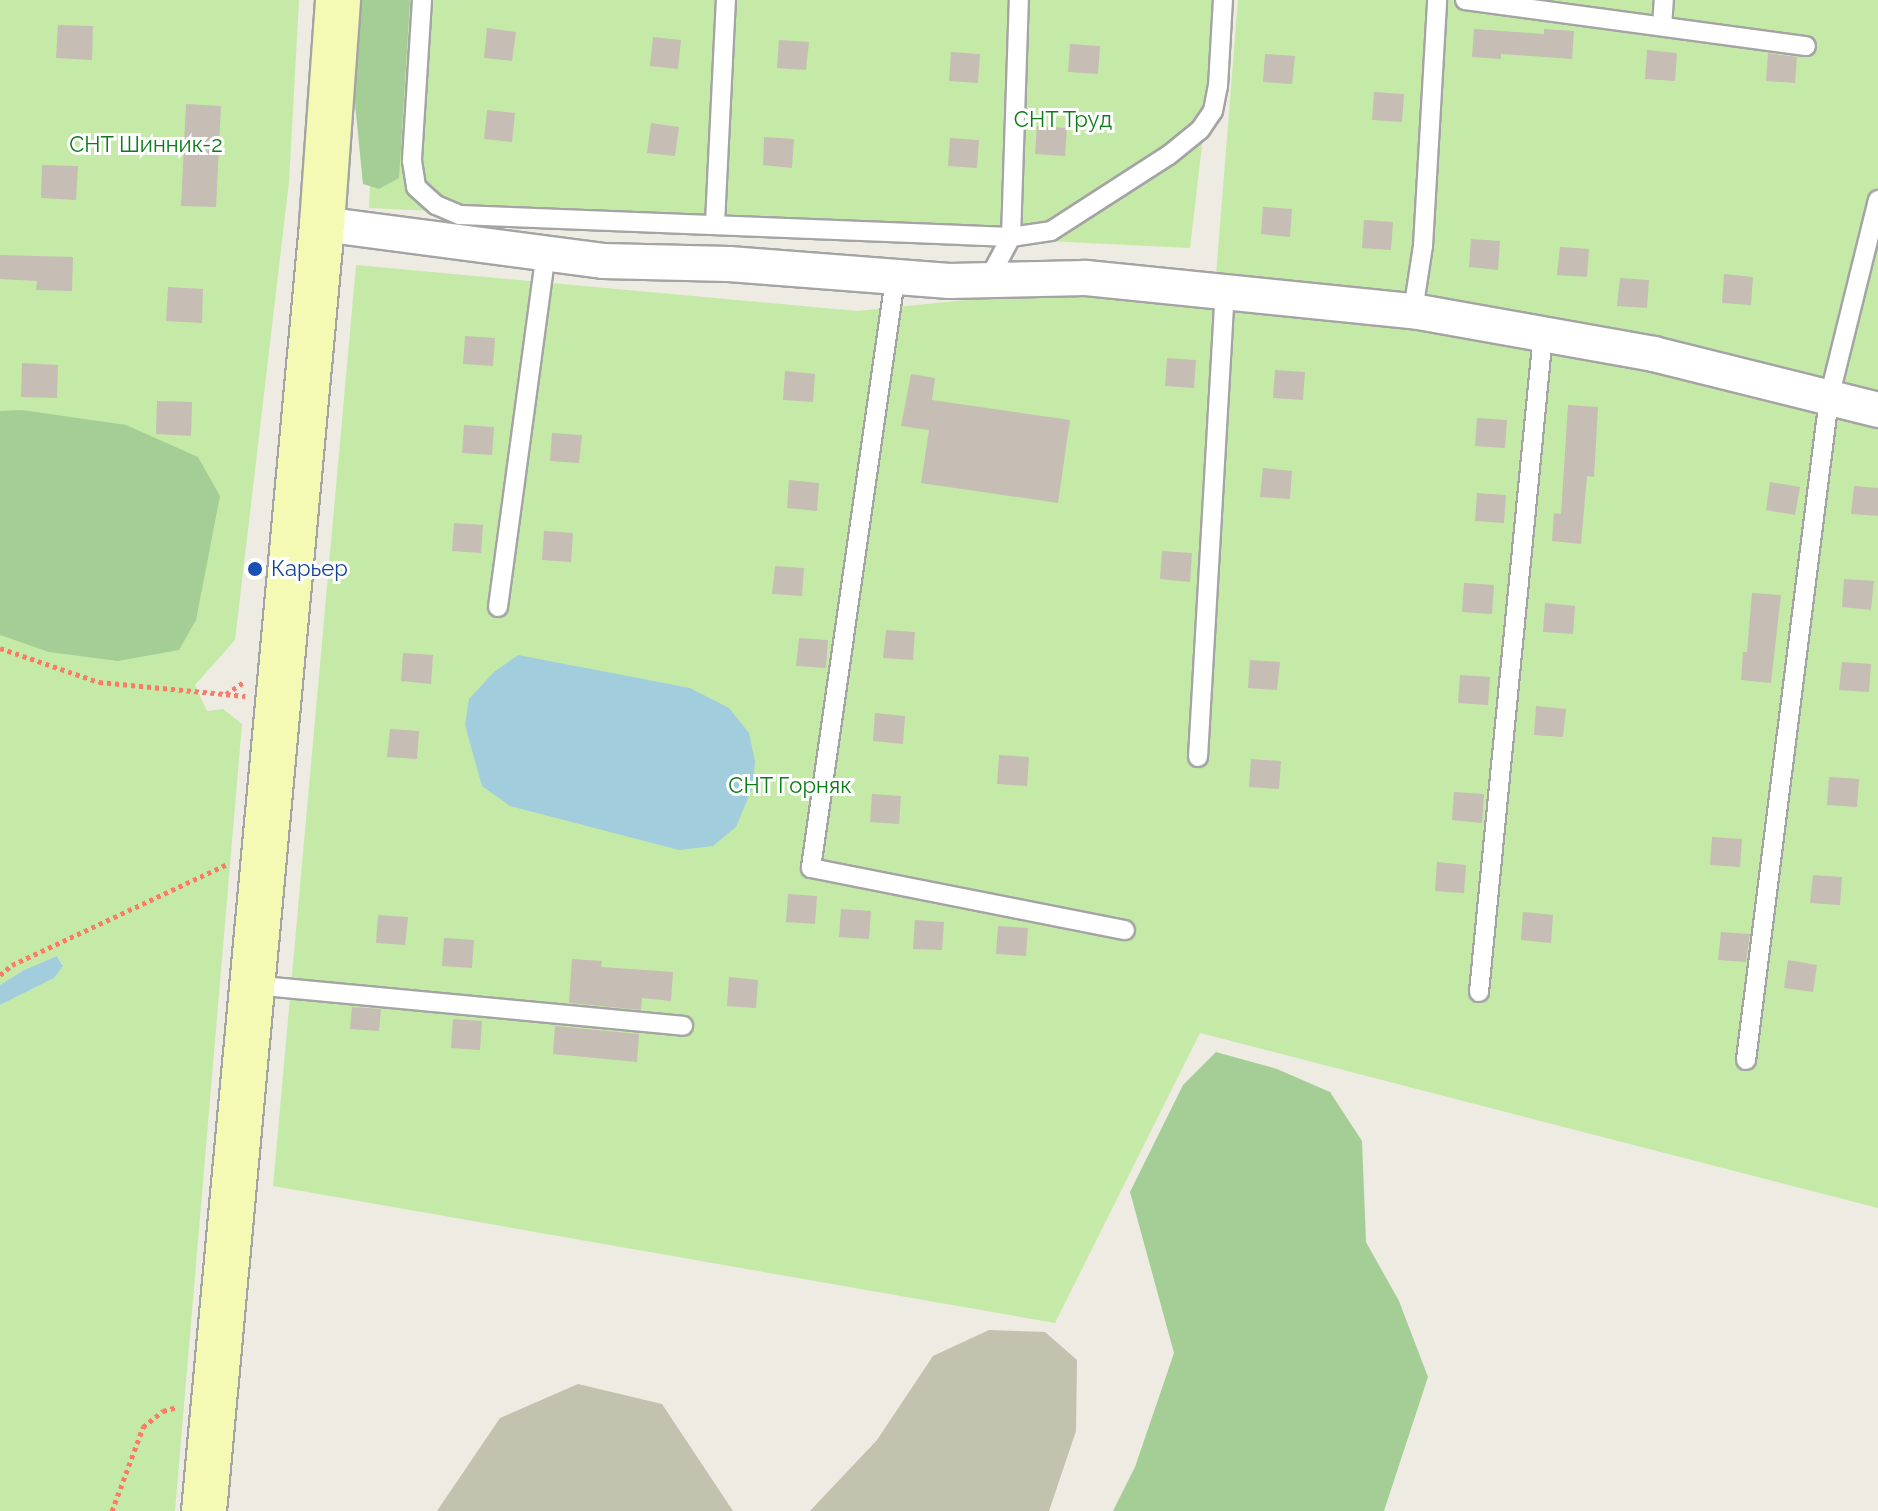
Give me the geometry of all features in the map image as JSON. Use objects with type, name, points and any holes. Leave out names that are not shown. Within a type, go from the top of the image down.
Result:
[{"type":"street","points":[[204,1511],[322,224],[338,0]]},
{"type":"street","points":[[322,224],[603,261],[729,264],[895,279],[987,282],[1086,278],[1413,311],[1654,354],[1878,410]]},
{"type":"lane","points":[[422,0],[412,161],[416,187],[436,205],[460,215],[1011,237],[1051,231],[1169,155],[1200,130],[1213,111],[1218,86],[1223,0]]},
{"type":"lane","points":[[715,223],[726,0]]},
{"type":"lane","points":[[987,282],[1011,237],[1019,0]]},
{"type":"lane","points":[[1413,311],[1423,246],[1437,0]]},
{"type":"lane","points":[[1465,0],[1806,46]]},
{"type":"lane","points":[[1662,26],[1664,0]]},
{"type":"lane","points":[[1746,1060],[1829,398],[1878,200]]},
{"type":"lane","points":[[498,607],[546,254]]},
{"type":"lane","points":[[895,279],[811,868],[1125,930]]},
{"type":"lane","points":[[1198,757],[1225,292]]},
{"type":"lane","points":[[1479,992],[1543,334]]},
{"type":"lane","points":[[252,985],[683,1026]]},
{"type":"path","points":[[0,648],[99,682],[278,697]]},
{"type":"path","points":[[0,975],[12,965],[265,847]]},
{"type":"path","points":[[112,1511],[143,1427],[163,1411],[214,1405]]},
{"type":"shaded area","points":[[989,1330],[1045,1332],[1077,1360],[1076,1431],[1049,1511],[810,1511],[877,1440],[933,1356]]},
{"type":"shaded area","points":[[578,1384],[662,1404],[733,1511],[437,1511],[500,1418]]},
{"type":"green space","name":"СНТ Шинник-2","points":[[0,0],[299,0],[289,182],[235,640],[195,685],[207,711],[223,709],[242,724],[175,1511],[0,1511],[0,1005],[54,978],[63,965],[57,956],[24,970],[0,985]]},
{"type":"green space","points":[[354,0],[410,0],[399,178],[379,189],[363,184],[350,54]]},
{"type":"green space","name":"СНТ Труд","points":[[379,0],[1219,0],[1190,248],[369,208]]},
{"type":"green space","name":"СНТ Горняк","points":[[1238,0],[1878,0],[1878,1208],[1200,1033],[1055,1323],[273,1186],[356,265],[857,311],[1216,275]]},
{"type":"green space","points":[[22,410],[126,425],[198,457],[220,496],[196,620],[179,650],[118,661],[49,652],[0,635],[0,411]]},
{"type":"green space","points":[[1216,1052],[1277,1069],[1330,1092],[1362,1141],[1366,1242],[1399,1301],[1428,1377],[1384,1511],[1113,1511],[1135,1467],[1174,1353],[1130,1192],[1183,1085]]},
{"type":"water","points":[[518,655],[690,688],[729,708],[749,733],[755,761],[753,786],[736,827],[713,846],[679,850],[510,806],[482,786],[465,725],[469,699],[494,672]]},
{"type":"water","points":[[57,956],[63,966],[54,978],[0,1005],[0,985],[24,970]]},
{"type":"building","points":[[58,25],[93,26],[92,60],[56,58]]},
{"type":"building","points":[[487,28],[516,32],[512,61],[484,58]]},
{"type":"building","points":[[1474,29],[1544,34],[1544,29],[1574,31],[1572,59],[1501,54],[1501,59],[1472,57]]},
{"type":"building","points":[[653,37],[681,40],[678,69],[650,66]]},
{"type":"building","points":[[779,40],[809,42],[806,70],[777,68]]},
{"type":"building","points":[[1070,44],[1100,46],[1098,74],[1068,72]]},
{"type":"building","points":[[1647,50],[1677,53],[1675,81],[1645,79]]},
{"type":"building","points":[[951,52],[980,54],[978,83],[949,81]]},
{"type":"building","points":[[1768,53],[1797,57],[1795,83],[1766,81]]},
{"type":"building","points":[[1265,54],[1295,56],[1292,84],[1263,82]]},
{"type":"building","points":[[1374,92],[1404,94],[1402,122],[1372,120]]},
{"type":"building","points":[[186,104],[221,106],[216,207],[181,206]]},
{"type":"building","points":[[487,110],[515,113],[512,142],[484,139]]},
{"type":"building","points":[[651,123],[679,127],[675,156],[647,153]]},
{"type":"building","points":[[1037,126],[1067,128],[1065,156],[1035,154]]},
{"type":"building","points":[[764,137],[794,139],[792,168],[763,165]]},
{"type":"building","points":[[950,138],[979,140],[977,168],[948,166]]},
{"type":"building","points":[[42,165],[78,166],[76,200],[41,198]]},
{"type":"building","points":[[1263,207],[1292,209],[1290,237],[1261,234]]},
{"type":"building","points":[[1364,220],[1393,222],[1391,250],[1362,248]]},
{"type":"building","points":[[1471,239],[1500,241],[1498,270],[1469,267]]},
{"type":"building","points":[[1560,247],[1589,249],[1587,277],[1557,275]]},
{"type":"building","points":[[0,255],[73,257],[72,291],[36,290],[37,281],[0,279]]},
{"type":"building","points":[[1724,274],[1753,277],[1751,305],[1722,303]]},
{"type":"building","points":[[1620,278],[1649,280],[1647,308],[1617,306]]},
{"type":"building","points":[[168,287],[203,289],[202,323],[166,321]]},
{"type":"building","points":[[465,336],[495,338],[493,366],[463,364]]},
{"type":"building","points":[[1167,358],[1196,360],[1194,388],[1165,386]]},
{"type":"building","points":[[22,363],[58,365],[57,398],[21,397]]},
{"type":"building","points":[[1275,370],[1305,372],[1303,400],[1273,398]]},
{"type":"building","points":[[785,371],[815,374],[813,402],[783,400]]},
{"type":"building","points":[[911,374],[935,378],[932,400],[1070,420],[1058,503],[921,483],[929,430],[901,426]]},
{"type":"building","points":[[157,401],[192,402],[191,436],[156,434]]},
{"type":"building","points":[[1568,405],[1598,407],[1594,477],[1587,476],[1581,544],[1552,541],[1554,513],[1561,514]]},
{"type":"building","points":[[1477,418],[1507,420],[1505,448],[1475,446]]},
{"type":"building","points":[[464,425],[494,427],[492,455],[462,453]]},
{"type":"building","points":[[552,433],[582,435],[579,463],[550,461]]},
{"type":"building","points":[[1263,468],[1292,471],[1290,499],[1260,497]]},
{"type":"building","points":[[789,480],[819,483],[817,511],[787,508]]},
{"type":"building","points":[[1770,482],[1800,487],[1795,515],[1766,510]]},
{"type":"building","points":[[1854,486],[1878,488],[1878,516],[1851,514]]},
{"type":"building","points":[[1477,493],[1506,495],[1504,523],[1475,521]]},
{"type":"building","points":[[454,523],[483,525],[481,553],[452,551]]},
{"type":"building","points":[[544,531],[573,533],[571,562],[542,560]]},
{"type":"building","points":[[1162,551],[1192,553],[1190,582],[1160,579]]},
{"type":"building","points":[[775,566],[804,568],[802,596],[772,594]]},
{"type":"building","points":[[1844,579],[1874,581],[1871,610],[1842,607]]},
{"type":"building","points":[[1464,583],[1494,585],[1492,614],[1462,612]]},
{"type":"building","points":[[1752,593],[1781,595],[1771,683],[1741,680],[1743,652],[1747,652]]},
{"type":"building","points":[[1545,603],[1575,606],[1573,634],[1543,632]]},
{"type":"building","points":[[886,630],[915,632],[913,660],[883,658]]},
{"type":"building","points":[[799,638],[828,640],[826,668],[796,666]]},
{"type":"building","points":[[403,653],[433,655],[431,684],[401,681]]},
{"type":"building","points":[[1250,660],[1280,662],[1277,690],[1248,688]]},
{"type":"building","points":[[1842,662],[1871,664],[1869,692],[1839,690]]},
{"type":"building","points":[[1460,675],[1490,677],[1488,705],[1458,703]]},
{"type":"building","points":[[1536,706],[1566,709],[1563,737],[1534,735]]},
{"type":"building","points":[[875,713],[905,716],[903,744],[873,741]]},
{"type":"building","points":[[390,729],[419,731],[417,759],[387,757]]},
{"type":"building","points":[[999,755],[1029,757],[1027,786],[997,784]]},
{"type":"building","points":[[1251,759],[1281,761],[1279,789],[1249,787]]},
{"type":"building","points":[[1829,777],[1859,779],[1857,807],[1827,805]]},
{"type":"building","points":[[1454,792],[1484,794],[1482,823],[1452,820]]},
{"type":"building","points":[[872,794],[901,796],[899,824],[870,822]]},
{"type":"building","points":[[1712,837],[1742,839],[1740,867],[1710,865]]},
{"type":"building","points":[[1437,862],[1466,865],[1464,893],[1435,891]]},
{"type":"building","points":[[1813,875],[1842,877],[1840,905],[1810,903]]},
{"type":"building","points":[[788,894],[817,896],[815,924],[786,922]]},
{"type":"building","points":[[841,909],[871,911],[869,939],[839,937]]},
{"type":"building","points":[[1523,912],[1553,915],[1551,943],[1521,940]]},
{"type":"building","points":[[378,915],[408,917],[405,945],[376,943]]},
{"type":"building","points":[[915,920],[944,922],[942,950],[913,949]]},
{"type":"building","points":[[998,926],[1028,928],[1026,956],[996,954]]},
{"type":"building","points":[[1721,932],[1750,934],[1746,962],[1718,960]]},
{"type":"building","points":[[444,938],[474,940],[472,968],[442,966]]},
{"type":"building","points":[[572,959],[602,961],[601,967],[673,972],[671,1001],[642,998],[641,1010],[569,1003]]},
{"type":"building","points":[[1788,960],[1817,965],[1813,992],[1784,988]]},
{"type":"building","points":[[729,977],[758,980],[756,1008],[727,1006]]},
{"type":"building","points":[[352,1007],[381,1009],[379,1031],[350,1029]]},
{"type":"building","points":[[453,1019],[482,1021],[480,1050],[451,1048]]},
{"type":"building","points":[[555,1026],[639,1034],[637,1062],[553,1054]]},
{"type":"place","name":"Карьер","points":[[255,569]]}]
